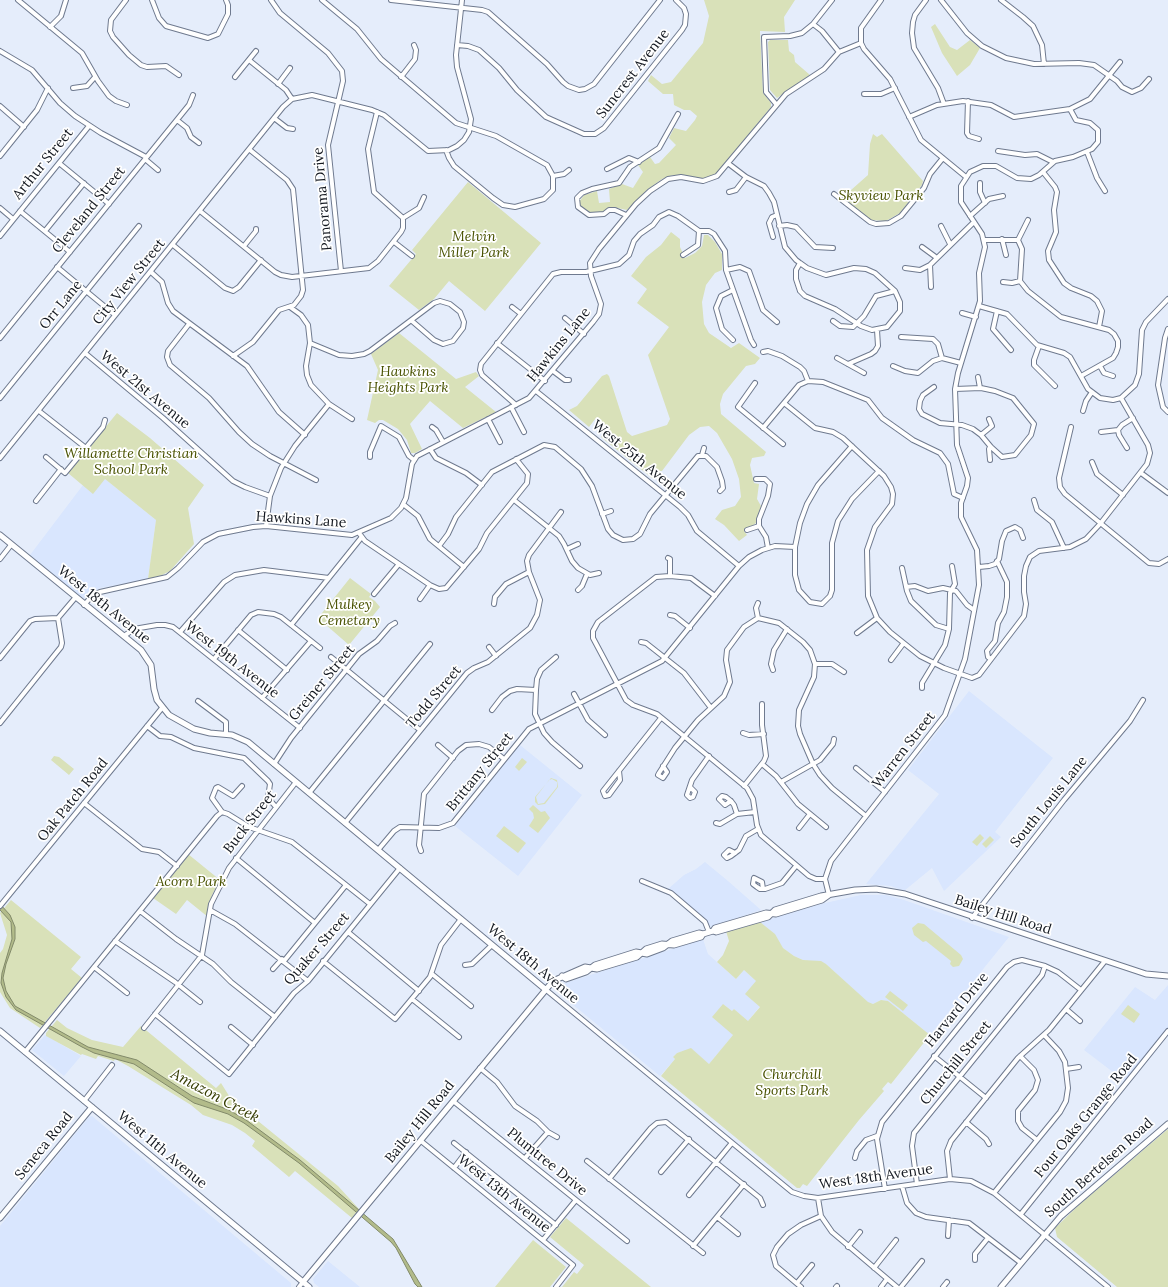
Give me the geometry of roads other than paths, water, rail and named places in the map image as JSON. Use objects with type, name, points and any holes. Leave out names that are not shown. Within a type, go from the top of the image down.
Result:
[{"type":"main road","name":"West 18th Avenue","points":[[0,535],[75,598],[141,650],[148,660],[152,670],[155,695],[162,708],[176,720],[205,732],[226,734],[244,740],[545,989]]},
{"type":"main road","name":"Bailey Hill Road","points":[[303,1282],[355,1221],[545,989],[553,981],[562,976],[566,979],[586,972],[591,968],[597,969],[637,957],[640,953],[647,954],[661,949],[668,944],[674,945],[700,937],[703,934],[716,932],[741,923],[768,917],[771,914],[776,914],[822,900],[829,895],[856,890],[876,889],[891,891],[1154,976],[1168,976]]},
{"type":"main road","name":"West 11th Avenue","points":[[0,1031],[309,1287]]},
{"type":"main road","name":"Seneca Road","points":[[0,1218],[92,1107]]},
{"type":"main road","name":"South Bertelsen Road","points":[[1001,1287],[1045,1234],[1075,1203],[1168,1124]]},
{"type":"street","points":[[18,0],[84,56],[95,77],[112,99],[128,105]]},
{"type":"street","points":[[50,27],[61,16],[66,0]]},
{"type":"street","points":[[119,0],[125,1],[111,20],[110,31],[113,36],[129,55],[141,65],[147,67],[166,66],[179,75]]},
{"type":"street","points":[[152,0],[159,18],[166,26],[208,38],[218,34],[226,19],[229,9],[226,0]]},
{"type":"street","name":"Panorama Drive","points":[[271,0],[280,13],[328,52],[339,66],[342,82],[328,145],[341,272]]},
{"type":"street","points":[[322,0],[357,29],[381,59],[451,120],[461,126],[496,136],[526,155],[543,162],[550,169],[553,176],[553,190],[548,197],[515,207],[503,205],[454,166],[448,158],[446,150]]},
{"type":"street","points":[[391,0],[488,12],[547,64],[563,82],[568,86],[579,90],[586,89],[594,84],[660,0]]},
{"type":"street","points":[[249,60],[286,90],[292,99],[312,95],[377,112],[384,116],[422,148],[434,152],[446,150],[461,143],[467,136],[470,128],[470,114],[456,61],[458,27],[462,0]]},
{"type":"street","name":"Suncrest Avenue","points":[[457,45],[468,46],[479,50],[499,68],[517,90],[546,117],[584,134],[595,134],[604,128],[682,30],[685,25],[686,14],[684,8],[676,0]]},
{"type":"street","points":[[776,104],[766,92],[764,37],[797,35],[807,30],[831,0]]},
{"type":"street","points":[[881,0],[861,28],[861,43],[864,50],[886,73],[921,140],[966,177]]},
{"type":"street","points":[[926,0],[916,14],[913,22],[912,33],[914,48],[938,88],[944,104]]},
{"type":"street","points":[[942,0],[967,33],[982,46],[1011,59],[1044,64],[1085,63],[1102,69],[1122,88],[1132,92],[1141,88],[1149,80]]},
{"type":"street","points":[[1001,0],[1024,17],[1033,26],[1042,45],[1044,64]]},
{"type":"street","points":[[813,24],[822,31],[839,52]]},
{"type":"street","points":[[590,271],[590,263],[593,257],[626,215],[641,199],[664,181],[681,177],[706,181],[717,176],[729,164],[776,104],[786,94],[824,69],[839,52],[861,43]]},
{"type":"street","points":[[401,77],[415,59],[416,50],[414,45]]},
{"type":"street","points":[[0,50],[32,70],[69,112],[89,126],[146,158],[158,170]]},
{"type":"street","points":[[235,76],[256,51]]},
{"type":"street","points":[[909,117],[944,104],[968,101],[991,105],[1018,117],[1070,109],[1090,99],[1120,62]]},
{"type":"street","points":[[278,84],[290,68]]},
{"type":"street","points":[[73,88],[87,86],[95,77]]},
{"type":"street","points":[[0,156],[37,110],[48,88]]},
{"type":"street","points":[[864,94],[881,94],[895,88]]},
{"type":"street","name":"Cleveland Street","points":[[0,338],[177,120],[189,104],[192,95]]},
{"type":"street","name":"City View Street","points":[[0,458],[250,150],[274,118],[292,99]]},
{"type":"street","points":[[968,101],[967,133],[969,136],[979,139]]},
{"type":"street","points":[[0,106],[24,127]]},
{"type":"street","points":[[1018,240],[984,240],[974,222],[963,207],[960,197],[961,186],[966,177],[976,168],[983,166],[996,166],[1013,176],[1024,179],[1034,178],[1043,172],[1053,162],[1086,152],[1097,144],[1099,139],[1098,130],[1090,123],[1076,120],[1070,109]]},
{"type":"street","points":[[200,211],[280,275],[292,277],[369,268],[378,261],[394,242],[403,228],[403,218],[378,196],[372,186],[368,149],[377,112]]},
{"type":"street","points":[[626,215],[615,210],[609,210],[604,214],[590,215],[578,207],[577,198],[582,193],[592,189],[619,183],[630,167],[659,148],[678,114]]},
{"type":"street","points":[[274,118],[287,128],[292,129]]},
{"type":"street","points":[[177,120],[187,128],[191,137],[198,143]]},
{"type":"street","name":"Arthur Street","points":[[0,236],[89,126]]},
{"type":"street","points":[[233,356],[253,342],[279,310],[290,307],[302,296],[303,290],[293,189],[287,180],[250,150]]},
{"type":"street","points":[[998,151],[1025,155],[1037,154],[1053,162]]},
{"type":"street","points":[[1086,152],[1097,178],[1105,191]]},
{"type":"street","points":[[607,169],[629,158],[638,162]]},
{"type":"street","points":[[834,194],[870,222],[876,224],[889,223],[901,216],[924,188],[930,174],[943,158]]},
{"type":"street","points":[[59,163],[109,204]]},
{"type":"street","points":[[729,164],[746,177],[764,186],[769,193],[777,215],[785,247],[800,263],[816,272],[826,275],[854,268],[866,269],[875,274],[895,291],[900,302],[900,311],[887,327],[877,330],[866,328],[836,309],[806,296],[800,291],[796,279],[796,270],[800,263]]},
{"type":"street","points":[[553,176],[564,174],[569,170]]},
{"type":"street","points":[[1043,172],[1056,188],[1057,192],[1054,210],[1056,232],[1048,251],[1049,260],[1064,283],[1070,288],[1091,296],[1097,301],[1102,311],[1099,327]]},
{"type":"street","points":[[729,192],[736,190],[746,177]]},
{"type":"street","points":[[45,231],[84,183]]},
{"type":"street","points":[[980,183],[980,192],[985,203]]},
{"type":"street","points":[[970,216],[989,199],[1003,196]]},
{"type":"street","points":[[403,218],[419,208],[424,197]]},
{"type":"street","points":[[0,208],[13,219]]},
{"type":"street","points":[[20,211],[70,252]]},
{"type":"street","points":[[516,405],[486,380],[480,370],[485,358],[553,274],[561,272],[590,271],[619,264],[625,261],[640,234],[665,213],[673,213],[699,231],[709,231],[716,237],[726,252],[726,270],[754,345]]},
{"type":"street","points":[[773,237],[769,223],[772,217],[777,215]]},
{"type":"street","points":[[1018,240],[1028,220]]},
{"type":"street","points":[[905,268],[920,270],[930,265],[974,222]]},
{"type":"street","points":[[779,226],[787,224],[796,227],[815,247],[833,248]]},
{"type":"street","name":"Orr Lane","points":[[0,398],[138,226]]},
{"type":"street","points":[[941,226],[950,244]]},
{"type":"street","points":[[244,246],[256,232],[256,229]]},
{"type":"street","points":[[683,255],[698,245],[699,231]]},
{"type":"street","points":[[1002,239],[1006,255]]},
{"type":"street","name":"Warren Street","points":[[825,879],[831,861],[942,721],[960,675],[979,585],[980,567],[975,545],[961,518],[961,503],[968,478],[959,453],[956,425],[955,389],[961,363],[979,306],[981,293],[979,273],[985,247],[984,240]]},
{"type":"street","points":[[1018,240],[1022,249],[1020,281],[1028,291],[1061,317],[1110,330],[1118,341],[1116,353],[1112,358],[1081,376]]},
{"type":"street","points":[[394,242],[412,256]]},
{"type":"street","points":[[173,245],[225,288],[233,291],[239,288],[261,260]]},
{"type":"street","points":[[922,247],[937,258]]},
{"type":"street","points":[[930,265],[931,287]]},
{"type":"street","points":[[58,267],[115,315]]},
{"type":"street","points":[[726,270],[740,267],[749,272],[763,310],[777,322]]},
{"type":"street","name":"Hawkins Lane","points":[[84,605],[92,596],[100,592],[167,577],[200,545],[213,536],[253,527],[266,526],[360,535],[391,518],[403,504],[408,491],[414,460],[421,453],[529,398],[584,334],[599,314],[601,304],[590,271]]},
{"type":"street","points":[[151,272],[162,282],[171,309],[252,372],[282,416],[305,435]]},
{"type":"street","points":[[1003,282],[1012,283],[1020,281]]},
{"type":"street","points":[[733,290],[722,295],[716,306],[722,328],[733,340]]},
{"type":"street","points":[[833,321],[840,326],[847,328],[853,327],[858,324],[876,296],[895,291]]},
{"type":"street","points":[[979,306],[997,311],[1012,318],[1032,342],[1038,346],[1064,353],[1070,357],[1084,384],[1100,398],[1113,400],[1121,398],[1131,390],[1138,379],[1142,330],[1146,322],[1168,299]]},
{"type":"street","points":[[310,343],[317,344],[332,353],[346,356],[358,355],[370,351],[434,303],[444,301],[460,312],[464,322],[461,332],[453,341],[443,344],[434,340],[412,321]]},
{"type":"street","points":[[290,307],[306,321],[310,343],[306,366],[307,375],[315,391],[329,404],[352,419]]},
{"type":"street","points":[[512,307],[521,314]]},
{"type":"street","points":[[997,311],[993,329],[1011,350]]},
{"type":"street","points":[[962,313],[976,317]]},
{"type":"street","points":[[565,318],[584,334]]},
{"type":"street","points":[[189,324],[168,351],[168,363],[209,398],[244,438],[265,453],[316,480]]},
{"type":"street","points":[[1086,331],[1088,325]]},
{"type":"street","points":[[1168,329],[1165,338],[1158,385],[1163,407],[1168,412]]},
{"type":"street","points":[[848,364],[875,351],[878,346],[877,330]]},
{"type":"street","points":[[901,337],[933,339],[938,344],[942,358]]},
{"type":"street","points":[[497,343],[545,381]]},
{"type":"street","points":[[1038,346],[1034,365],[1055,386]]},
{"type":"street","points":[[763,352],[768,351],[782,356],[800,367],[804,371],[808,381]]},
{"type":"street","name":"West 21st Avenue","points":[[85,353],[159,414],[233,480],[248,489],[270,496]]},
{"type":"street","points":[[837,358],[864,373]]},
{"type":"street","points":[[893,366],[918,374],[933,361],[942,358],[961,363]]},
{"type":"street","points":[[1100,366],[1104,373],[1113,376]]},
{"type":"street","points":[[553,370],[565,380],[569,380]]},
{"type":"street","points":[[978,377],[980,388]]},
{"type":"street","points":[[763,428],[797,388],[808,381],[823,382],[866,400],[882,418],[913,440],[939,451],[948,464],[954,494],[963,498]]},
{"type":"street","points":[[755,383],[738,403],[738,407],[783,444]]},
{"type":"street","points":[[934,387],[921,399],[919,404],[921,412],[934,421],[962,425],[973,429],[981,435],[990,447],[1002,458],[1012,457],[1031,435],[1034,424],[1012,398],[995,391],[980,388],[955,389]]},
{"type":"street","name":"West 25th Avenue","points":[[536,391],[666,495],[684,511],[697,531],[739,566]]},
{"type":"street","points":[[1083,411],[1087,399],[1092,392]]},
{"type":"street","points":[[784,403],[816,428],[835,433],[852,446],[889,483],[893,497],[890,508],[872,532],[867,550],[868,596],[877,618],[903,644],[934,664],[960,675],[976,677],[1024,616],[1026,604],[1024,576],[1027,561],[1034,553],[1039,551],[1064,548],[1086,539],[1100,524],[1148,461],[1149,451],[1133,418],[1121,398]]},
{"type":"street","points":[[266,526],[270,496],[283,463],[329,404]]},
{"type":"street","points":[[511,408],[524,432]]},
{"type":"street","points":[[39,411],[86,448]]},
{"type":"street","points":[[1101,432],[1118,430],[1122,424],[1133,418]]},
{"type":"street","points":[[488,419],[500,442]]},
{"type":"street","points":[[981,435],[992,426],[989,419]]},
{"type":"street","points":[[46,457],[66,473],[103,427],[105,420]]},
{"type":"street","points":[[370,457],[370,452],[381,426],[399,437],[408,456],[414,460]]},
{"type":"street","points":[[432,427],[436,430],[443,442]]},
{"type":"street","points":[[1071,427],[1059,483],[1068,497],[1149,563],[1159,564],[1168,559]]},
{"type":"street","points":[[1118,430],[1127,448]]},
{"type":"street","points":[[438,546],[446,537],[456,517],[496,469],[544,445],[555,447],[578,466],[588,478],[611,533],[618,538],[625,540],[633,539],[640,534],[649,516],[694,459],[702,455],[704,448]]},
{"type":"street","points":[[852,446],[824,477],[812,494],[801,519],[795,548],[795,578],[803,596],[812,603],[822,604],[829,598],[832,590],[831,552],[833,537],[838,521],[852,499],[878,471]]},
{"type":"street","points":[[990,447],[990,460]]},
{"type":"street","points":[[430,448],[436,458],[469,474],[482,485]]},
{"type":"street","points":[[702,455],[712,461],[719,470],[722,484],[720,491]]},
{"type":"street","points":[[291,625],[329,578],[360,535],[430,585],[443,591],[450,585],[464,567],[480,546],[487,533],[527,483],[530,475],[516,459]]},
{"type":"street","points":[[1092,462],[1097,474],[1123,495]]},
{"type":"street","points":[[36,501],[61,469]]},
{"type":"street","points":[[1140,473],[1168,493]]},
{"type":"street","points":[[756,479],[766,480],[770,487],[759,519],[759,526],[766,539],[768,548]]},
{"type":"street","points":[[514,500],[561,538],[574,564],[587,574],[593,575],[599,573]]},
{"type":"street","points":[[1034,500],[1037,510],[1052,522],[1064,548]]},
{"type":"street","points":[[403,504],[416,514],[427,536],[464,567]]},
{"type":"street","points":[[602,514],[611,511]]},
{"type":"street","name":"Todd Street","points":[[345,823],[467,673],[496,656],[526,632],[537,615],[539,597],[527,566],[529,555],[561,512]]},
{"type":"street","points":[[748,530],[759,526]]},
{"type":"street","points":[[980,567],[989,566],[997,561],[1006,531],[1015,527],[1020,530],[1023,538]]},
{"type":"street","points":[[625,540],[626,547]]},
{"type":"street","points":[[567,549],[578,544]]},
{"type":"street","points":[[0,558],[11,545]]},
{"type":"street","name":"Brittany Street","points":[[378,850],[398,828],[404,826],[440,828],[453,823],[528,730],[617,685],[665,658],[739,566],[749,557],[768,548],[779,546],[795,548]]},
{"type":"street","points":[[668,558],[670,560],[670,576]]},
{"type":"street","points":[[991,659],[988,657],[986,651],[995,641],[998,623],[1004,612],[1007,597],[1007,582],[997,561]]},
{"type":"street","points":[[374,594],[399,564]]},
{"type":"street","points":[[922,688],[922,683],[945,645],[949,629],[951,590],[955,584],[952,566]]},
{"type":"street","points":[[902,568],[908,597],[936,625],[949,629]]},
{"type":"street","points":[[180,632],[224,582],[235,575],[264,570],[329,578]]},
{"type":"street","points":[[494,604],[495,597],[506,584],[529,572]]},
{"type":"street","points":[[578,590],[582,586],[587,574]]},
{"type":"street","points":[[715,596],[694,580],[670,576],[659,576],[651,580],[598,622],[594,628],[593,638],[623,697],[629,703],[651,711],[662,718],[744,786],[752,796],[758,829],[765,839],[796,866],[813,878],[825,879],[829,895]]},
{"type":"street","points":[[420,599],[430,585]]},
{"type":"street","points":[[906,587],[915,586],[928,591],[943,588],[951,590],[960,594],[967,605],[974,610]]},
{"type":"street","points":[[0,658],[31,620],[58,618],[75,598]]},
{"type":"street","points":[[758,603],[756,608],[758,618]]},
{"type":"street","points":[[214,659],[251,616],[258,612],[276,614],[320,648]]},
{"type":"street","points":[[670,615],[675,616],[690,628]]},
{"type":"street","points":[[0,723],[61,648],[62,643],[58,618]]},
{"type":"street","points":[[663,766],[685,737],[711,708],[722,699],[729,688],[730,677],[726,660],[727,650],[744,627],[758,618],[772,620],[787,629],[807,645],[815,664],[812,683],[801,702],[798,718],[800,734],[813,764],[832,788],[866,816]]},
{"type":"street","points":[[858,634],[877,618]]},
{"type":"street","name":"Greiner Street","points":[[274,764],[300,728],[361,652],[377,641],[394,623]]},
{"type":"street","name":"West 19th Avenue","points":[[124,636],[134,629],[157,625],[169,626],[180,632],[300,728]]},
{"type":"street","points":[[773,670],[771,664],[774,650],[787,629]]},
{"type":"street","points":[[238,630],[287,670]]},
{"type":"street","points":[[262,698],[311,641]]},
{"type":"street","points":[[641,642],[646,643],[687,676],[711,708]]},
{"type":"street","points":[[309,793],[430,644]]},
{"type":"street","points":[[891,660],[903,644]]},
{"type":"street","points":[[489,647],[496,656]]},
{"type":"street","points":[[331,657],[420,730]]},
{"type":"street","points":[[556,657],[541,670],[537,679],[535,714],[547,738],[580,766]]},
{"type":"street","points":[[815,664],[832,664],[844,672]]},
{"type":"street","points":[[492,710],[505,694],[510,691],[517,689],[536,690]]},
{"type":"street","points":[[574,694],[588,720],[605,735]]},
{"type":"street","name":"South Louis Lane","points":[[972,918],[1064,800],[1130,721],[1143,700]]},
{"type":"street","points":[[198,701],[226,722],[226,734]]},
{"type":"street","points":[[744,786],[762,764],[766,754],[762,704]]},
{"type":"street","name":"Oak Patch Road","points":[[1,904],[162,708]]},
{"type":"street","points":[[619,771],[620,780],[609,795],[605,796],[603,791],[619,771],[662,718]]},
{"type":"street","points":[[147,726],[160,736],[171,738],[194,748],[244,758],[248,764],[268,780],[270,784],[268,798],[276,807]]},
{"type":"street","points":[[743,734],[747,736],[764,734]]},
{"type":"street","points":[[781,782],[822,758],[834,744],[834,739]]},
{"type":"street","points":[[421,851],[419,847],[420,827],[425,793],[453,758],[464,746],[476,743],[489,747],[504,759]]},
{"type":"street","points":[[438,746],[453,758]]},
{"type":"street","points":[[690,787],[696,774],[709,756]]},
{"type":"street","points":[[762,764],[781,782],[792,797],[826,827]]},
{"type":"street","points":[[856,768],[886,792]]},
{"type":"street","name":"Buck Street","points":[[144,1028],[202,955],[210,910],[216,891],[236,858],[296,782]]},
{"type":"street","points":[[242,786],[234,796],[217,787],[212,795],[212,800],[222,812],[258,830],[292,842],[370,904]]},
{"type":"street","points":[[731,801],[737,814]]},
{"type":"street","points":[[84,803],[142,849],[159,852],[176,866]]},
{"type":"street","points":[[25,1052],[217,816],[222,812]]},
{"type":"street","points":[[716,823],[720,824],[737,814],[755,812]]},
{"type":"street","points":[[799,828],[810,814]]},
{"type":"street","points":[[735,853],[746,836],[758,829]]},
{"type":"street","points":[[236,858],[315,923]]},
{"type":"street","points":[[763,889],[782,883],[796,866]]},
{"type":"street","name":"Quaker Street","points":[[155,1014],[229,1074],[295,992],[308,981],[400,868]]},
{"type":"street","points":[[642,881],[671,893],[705,922],[711,932]]},
{"type":"street","points":[[273,970],[315,923],[346,885]]},
{"type":"street","points":[[210,910],[235,924],[259,944],[268,948],[308,981]]},
{"type":"street","points":[[140,911],[176,939],[202,955],[231,982],[275,1017]]},
{"type":"street","points":[[323,962],[395,1019],[432,974],[441,945],[461,919]]},
{"type":"street","points":[[348,932],[419,991]]},
{"type":"street","points":[[115,941],[179,985],[200,1002]]},
{"type":"street","points":[[465,965],[472,964],[492,945]]},
{"type":"street","name":"Harvard Drive","points":[[885,1189],[877,1136],[883,1119],[1009,964],[1022,960],[1045,966],[1058,972],[1081,990]]},
{"type":"street","points":[[950,1179],[948,1145],[1020,1056],[1044,1036],[1105,961]]},
{"type":"street","name":"Churchill Street","points":[[917,1184],[912,1146],[914,1134],[1042,975],[1045,966]]},
{"type":"street","points":[[94,967],[127,993]]},
{"type":"street","points":[[432,974],[471,1006]]},
{"type":"street","name":"West 18th Avenue","points":[[545,989],[787,1189],[799,1195],[818,1198],[950,1179],[971,1181],[994,1193],[1108,1287]]},
{"type":"street","points":[[412,999],[459,1038]]},
{"type":"street","points":[[1066,1009],[1080,1021]]},
{"type":"street","points":[[231,1027],[253,1045]]},
{"type":"street","name":"Four Oaks Grange Road","points":[[1021,1214],[1166,1037],[1168,1031]]},
{"type":"street","points":[[994,1193],[1065,1104],[1068,1092],[1066,1069],[1061,1054],[1044,1036]]},
{"type":"street","points":[[934,1056],[986,1098]]},
{"type":"street","points":[[1020,1056],[1034,1070],[1038,1080],[1035,1090],[1018,1111],[1018,1121],[1022,1128],[1037,1140]]},
{"type":"street","points":[[84,1101],[112,1065]]},
{"type":"street","points":[[1066,1069],[1079,1067]]},
{"type":"street","points":[[480,1068],[497,1082],[515,1106],[537,1121],[548,1132],[557,1137]]},
{"type":"street","name":"Plumtree Drive","points":[[453,1100],[627,1241]]},
{"type":"street","points":[[966,1122],[986,1139],[989,1144]]},
{"type":"street","points":[[609,1179],[651,1128],[657,1123],[668,1123],[744,1184],[760,1198],[763,1205]]},
{"type":"street","points":[[525,1158],[548,1132]]},
{"type":"street","points":[[855,1158],[857,1151],[867,1139],[877,1136]]},
{"type":"street","points":[[661,1172],[689,1139]]},
{"type":"street","name":"West 13th Avenue","points":[[421,1141],[574,1265],[556,1287]]},
{"type":"street","points":[[454,1142],[556,1225]]},
{"type":"street","points":[[689,1195],[731,1144]]},
{"type":"street","points":[[454,1168],[466,1152]]},
{"type":"street","points":[[587,1161],[702,1253]]},
{"type":"street","points":[[693,1246],[744,1184]]},
{"type":"street","points":[[902,1186],[907,1203],[916,1213],[926,1217],[969,1223],[1021,1263]]},
{"type":"street","points":[[818,1198],[821,1216],[832,1232],[897,1287]]},
{"type":"street","points":[[543,1240],[576,1200]]},
{"type":"street","points":[[801,1287],[775,1264],[773,1258],[774,1251],[791,1232],[821,1216]]},
{"type":"street","points":[[717,1217],[738,1234]]},
{"type":"street","points":[[948,1236],[949,1220]]},
{"type":"street","points":[[848,1246],[860,1232]]},
{"type":"street","points":[[975,1260],[975,1254],[988,1238]]},
{"type":"street","points":[[874,1268],[896,1240]]},
{"type":"street","points":[[901,1287],[922,1261]]},
{"type":"street","points":[[797,1283],[812,1264]]},
{"type":"street","points":[[881,1287],[887,1279]]},
{"type":"street","name":"Bailey Hill Road","points":[[299,1287],[303,1282]]},
{"type":"street","points":[[943,1287],[947,1282]]},
{"type":"park label","name":"Skyview Park","points":[[881,196]]},
{"type":"park label","name":"Melvin Miller Park","points":[[474,246]]},
{"type":"park label","name":"Hawkins Heights Park","points":[[408,380]]},
{"type":"park label","name":"Willamette Christian School Park","points":[[131,462]]},
{"type":"park label","name":"Mulkey Cemetary","points":[[349,614]]},
{"type":"park label","name":"Acorn Park","points":[[191,882]]},
{"type":"park label","name":"Churchill Sports Park","points":[[792,1084]]},
{"type":"water label","name":"Amazon Creek","points":[[215,1096]]}]
